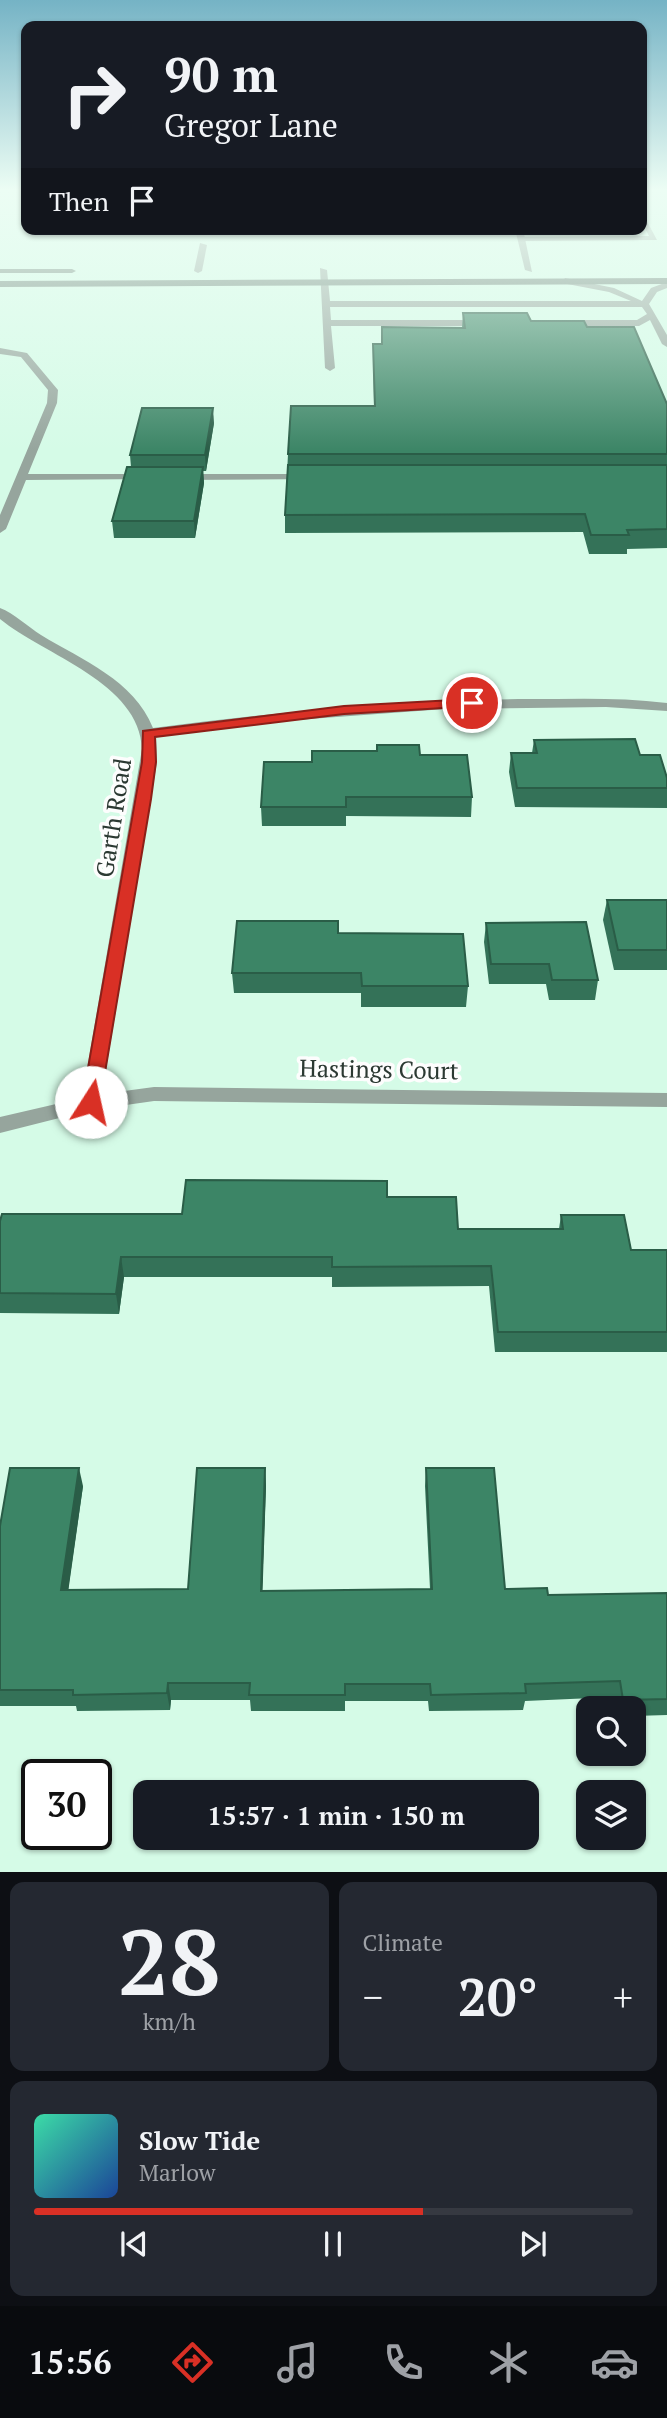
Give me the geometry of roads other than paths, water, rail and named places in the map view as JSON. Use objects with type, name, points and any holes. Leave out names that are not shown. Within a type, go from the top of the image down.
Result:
[{"type":"main road","points":[[0,284],[565,281],[667,283]]},
{"type":"street","points":[[324,276],[329,323],[330,368]]},
{"type":"street","points":[[565,281],[611,290],[645,304],[667,344]]},
{"type":"street","points":[[645,304],[654,290],[667,283]]},
{"type":"street","points":[[327,304],[645,304]]},
{"type":"street","points":[[558,323],[639,323],[652,315]]},
{"type":"street","points":[[329,323],[504,323]]},
{"type":"street","points":[[0,351],[24,355],[53,390],[52,403],[0,529]]},
{"type":"street","points":[[20,477],[156,477]]},
{"type":"street","points":[[170,477],[322,477]]},
{"type":"street","name":"Garth Road","points":[[0,612],[112,685],[136,709],[148,733],[149,762],[144,799],[91,1102]]},
{"type":"street","points":[[148,733],[288,715],[414,705],[513,703],[667,707]]},
{"type":"street","name":"Hastings Court","points":[[0,1125],[91,1102],[154,1094],[667,1100]]}]
